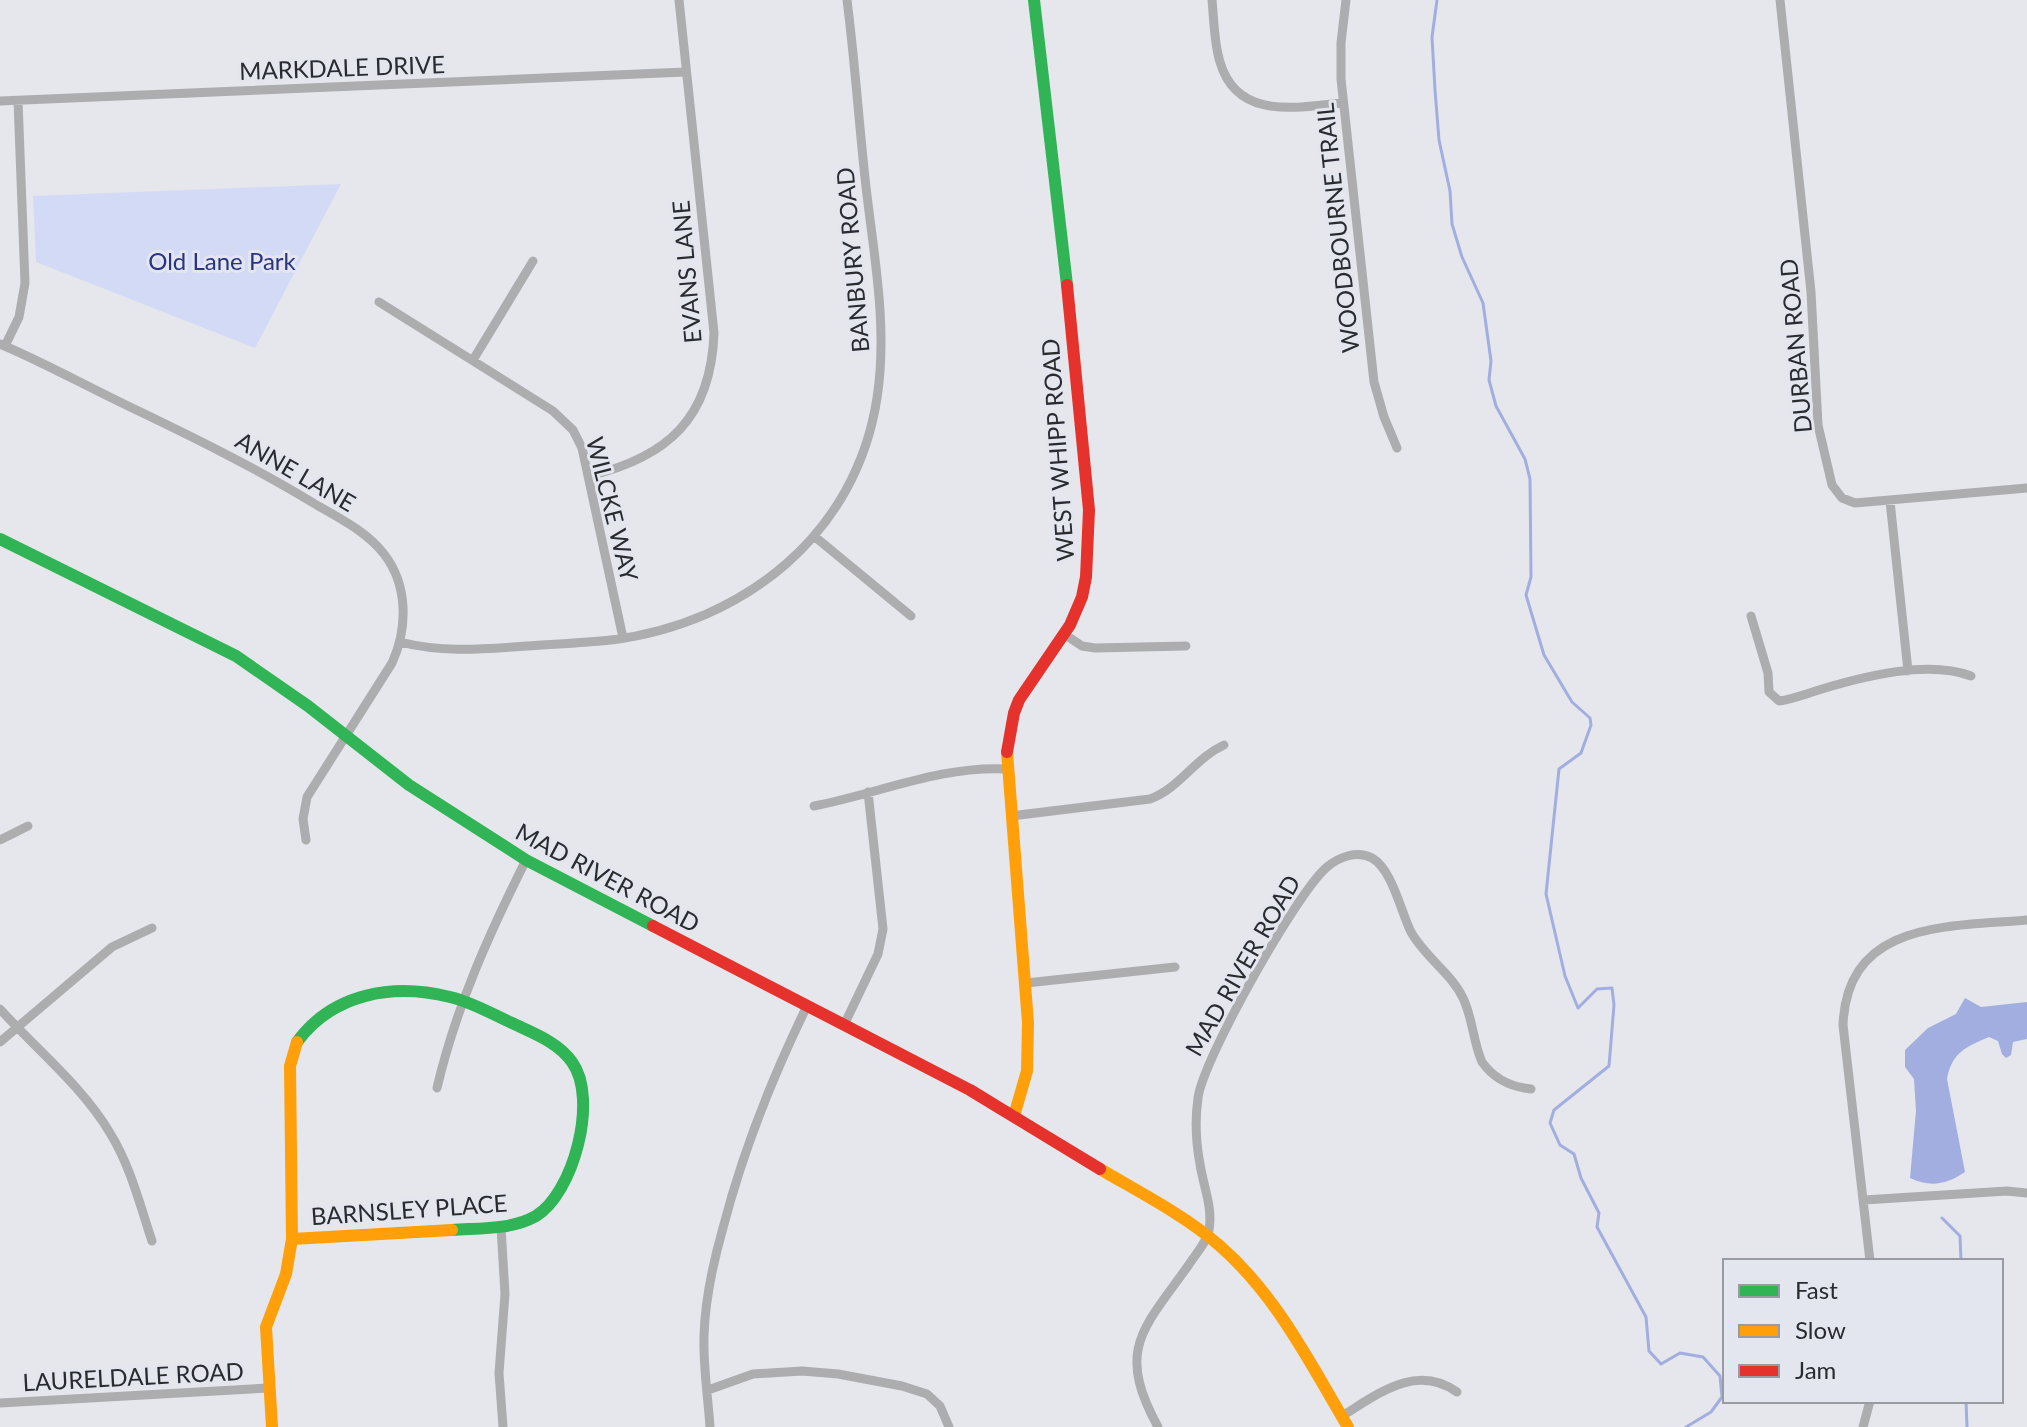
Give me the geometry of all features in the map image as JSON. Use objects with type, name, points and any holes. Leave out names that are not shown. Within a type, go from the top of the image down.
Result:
[{"type":"street","name":"EVANS LANE","points":[[589,476],[633,464],[659,449],[684,425],[702,396],[708,377],[714,333],[679,0]]},
{"type":"street","name":"BANBURY ROAD","points":[[400,642],[425,649],[462,650],[623,638],[670,629],[719,610],[763,584],[814,536],[836,505],[860,460],[877,402],[881,358],[880,318],[847,0]]},
{"type":"street","name":"WEST WHIPP ROAD","points":[[1014,1116],[1027,1071],[1026,983],[1007,769],[1010,731],[1019,700],[1075,616],[1085,584],[1087,516],[1078,388],[1034,0]]},
{"type":"street","points":[[1212,0],[1220,62],[1223,72],[1240,94],[1257,104],[1273,107],[1343,103]]},
{"type":"street","name":"WOODBOURNE TRAIL","points":[[1346,0],[1340,60],[1343,103],[1374,382],[1397,448]]},
{"type":"street","name":"DURBAN ROAD","points":[[1780,0],[1811,292],[1818,425],[1836,493],[1855,503],[2027,488]]},
{"type":"street","name":"MARKDALE DRIVE","points":[[0,101],[686,72]]},
{"type":"street","points":[[3,345],[19,317],[25,283],[18,101]]},
{"type":"street","points":[[473,360],[533,261]]},
{"type":"street","name":"WILCKE WAY","points":[[379,302],[565,421],[579,440],[623,638]]},
{"type":"street","name":"ANNE LANE","points":[[3,345],[228,454],[352,525],[382,552],[395,572],[403,607],[400,642],[392,663],[307,797],[303,819],[306,840]]},
{"type":"street","points":[[1890,501],[1908,671]]},
{"type":"street","points":[[814,536],[911,616]]},
{"type":"street","name":"MAD RIVER ROAD","points":[[0,539],[236,656],[272,679],[409,785],[526,860],[845,1023],[1014,1116],[1157,1203],[1234,1258],[1266,1293],[1345,1421]]},
{"type":"street","points":[[1751,616],[1768,673],[1769,692],[1779,701],[1837,684],[1908,671],[1945,669],[1971,676]]},
{"type":"street","points":[[1064,634],[1082,646],[1095,648],[1186,646]]},
{"type":"street","points":[[1011,816],[1150,799],[1169,790],[1201,758],[1224,745]]},
{"type":"street","points":[[814,806],[920,779],[1007,769]]},
{"type":"street","points":[[845,1023],[878,954],[883,929],[868,792]]},
{"type":"street","points":[[0,840],[28,826]]},
{"type":"street","name":"MAD RIVER ROAD","points":[[1207,1237],[1210,1213],[1200,1165],[1196,1115],[1204,1075],[1232,1018],[1301,896],[1325,868],[1342,857],[1360,855],[1380,865],[1411,932],[1462,996],[1482,1062],[1497,1078],[1531,1089]]},
{"type":"street","points":[[437,1088],[445,1054],[482,947],[526,860]]},
{"type":"street","points":[[1870,1259],[1843,1025],[1846,996],[1859,970],[1879,948],[1903,935],[2027,920]]},
{"type":"street","points":[[0,1042],[112,947],[152,928]]},
{"type":"street","points":[[1026,983],[1175,967]]},
{"type":"street","points":[[272,1427],[266,1327],[286,1274],[292,1239],[290,1066],[296,1042],[303,1031],[331,1009],[380,993],[424,992],[463,1002]]},
{"type":"street","name":"BARNSLEY PLACE","points":[[292,1239],[501,1227],[525,1222],[552,1205],[562,1189],[582,1120],[584,1089],[580,1075],[562,1050],[463,1002]]},
{"type":"street","points":[[710,1427],[704,1335],[707,1295],[717,1248],[736,1178],[759,1112],[773,1075],[807,1006]]},
{"type":"street","points":[[0,1009],[81,1096],[112,1135],[152,1241]]},
{"type":"street","points":[[1864,1200],[2007,1191],[2027,1193]]},
{"type":"street","points":[[501,1227],[505,1294],[499,1373],[503,1427]]},
{"type":"street","points":[[1158,1427],[1139,1388],[1136,1352],[1153,1314],[1207,1237]]},
{"type":"street","points":[[708,1390],[753,1374],[802,1371],[838,1374],[927,1394],[940,1406],[949,1427]]},
{"type":"street","points":[[1345,1421],[1383,1391],[1411,1379],[1436,1381],[1457,1392]]},
{"type":"street","name":"LAURELDALE ROAD","points":[[0,1403],[268,1388]]},
{"type":"street","points":[[1863,1427],[1869,1403]]},
{"type":"green space","name":"Old Lane Park","points":[[341,184],[255,348],[36,262],[33,196]]},
{"type":"water","points":[[1965,998],[1981,1007],[2027,1002],[2027,1039],[2013,1042],[2011,1055],[2006,1058],[1998,1041],[1989,1037],[1956,1056],[1947,1079],[1965,1172],[1945,1182],[1925,1183],[1910,1178],[1916,1111],[1914,1079],[1905,1067],[1905,1050],[1928,1028],[1956,1014]]},
{"type":"waterway","points":[[1437,0],[1432,37],[1435,90],[1452,224],[1462,257],[1483,303],[1491,361],[1489,380],[1496,406],[1525,459],[1530,479],[1531,577],[1526,595],[1544,655],[1572,702],[1590,718],[1591,725],[1581,753],[1559,769],[1546,894],[1565,976],[1578,1008],[1597,989],[1612,988],[1614,1005],[1609,1066],[1554,1110],[1550,1123],[1560,1145],[1574,1154],[1581,1178],[1599,1213],[1597,1227],[1646,1317],[1649,1351],[1661,1364],[1680,1353],[1703,1357],[1720,1376],[1722,1397],[1711,1412],[1686,1427]]},
{"type":"waterway","points":[[1942,1218],[1960,1236],[1961,1259]]},
{"type":"waterway","points":[[1966,1403],[1967,1427]]},
{"type":"traffic: fast","points":[[1034,0],[1067,285]]},
{"type":"traffic: fast","points":[[0,539],[236,656],[308,706],[409,785],[526,860],[653,926]]},
{"type":"traffic: fast","points":[[297,1042],[328,1012],[346,1003],[386,992],[407,991],[450,997],[474,1005],[545,1039],[572,1062],[580,1078],[582,1121],[571,1167],[549,1205],[536,1216],[516,1224],[452,1230]]},
{"type":"traffic: slow","points":[[1007,752],[1028,1023],[1027,1071],[1014,1116]]},
{"type":"traffic: slow","points":[[272,1427],[266,1327],[286,1274],[292,1239],[290,1066],[297,1042]]},
{"type":"traffic: slow","points":[[1100,1169],[1192,1225],[1240,1266],[1276,1308],[1348,1427]]},
{"type":"traffic: slow","points":[[292,1239],[452,1230]]},
{"type":"traffic: jam","points":[[1007,752],[1019,700],[1070,625],[1082,597],[1086,577],[1089,510],[1067,285]]},
{"type":"traffic: jam","points":[[653,926],[970,1090],[1100,1169]]}]
